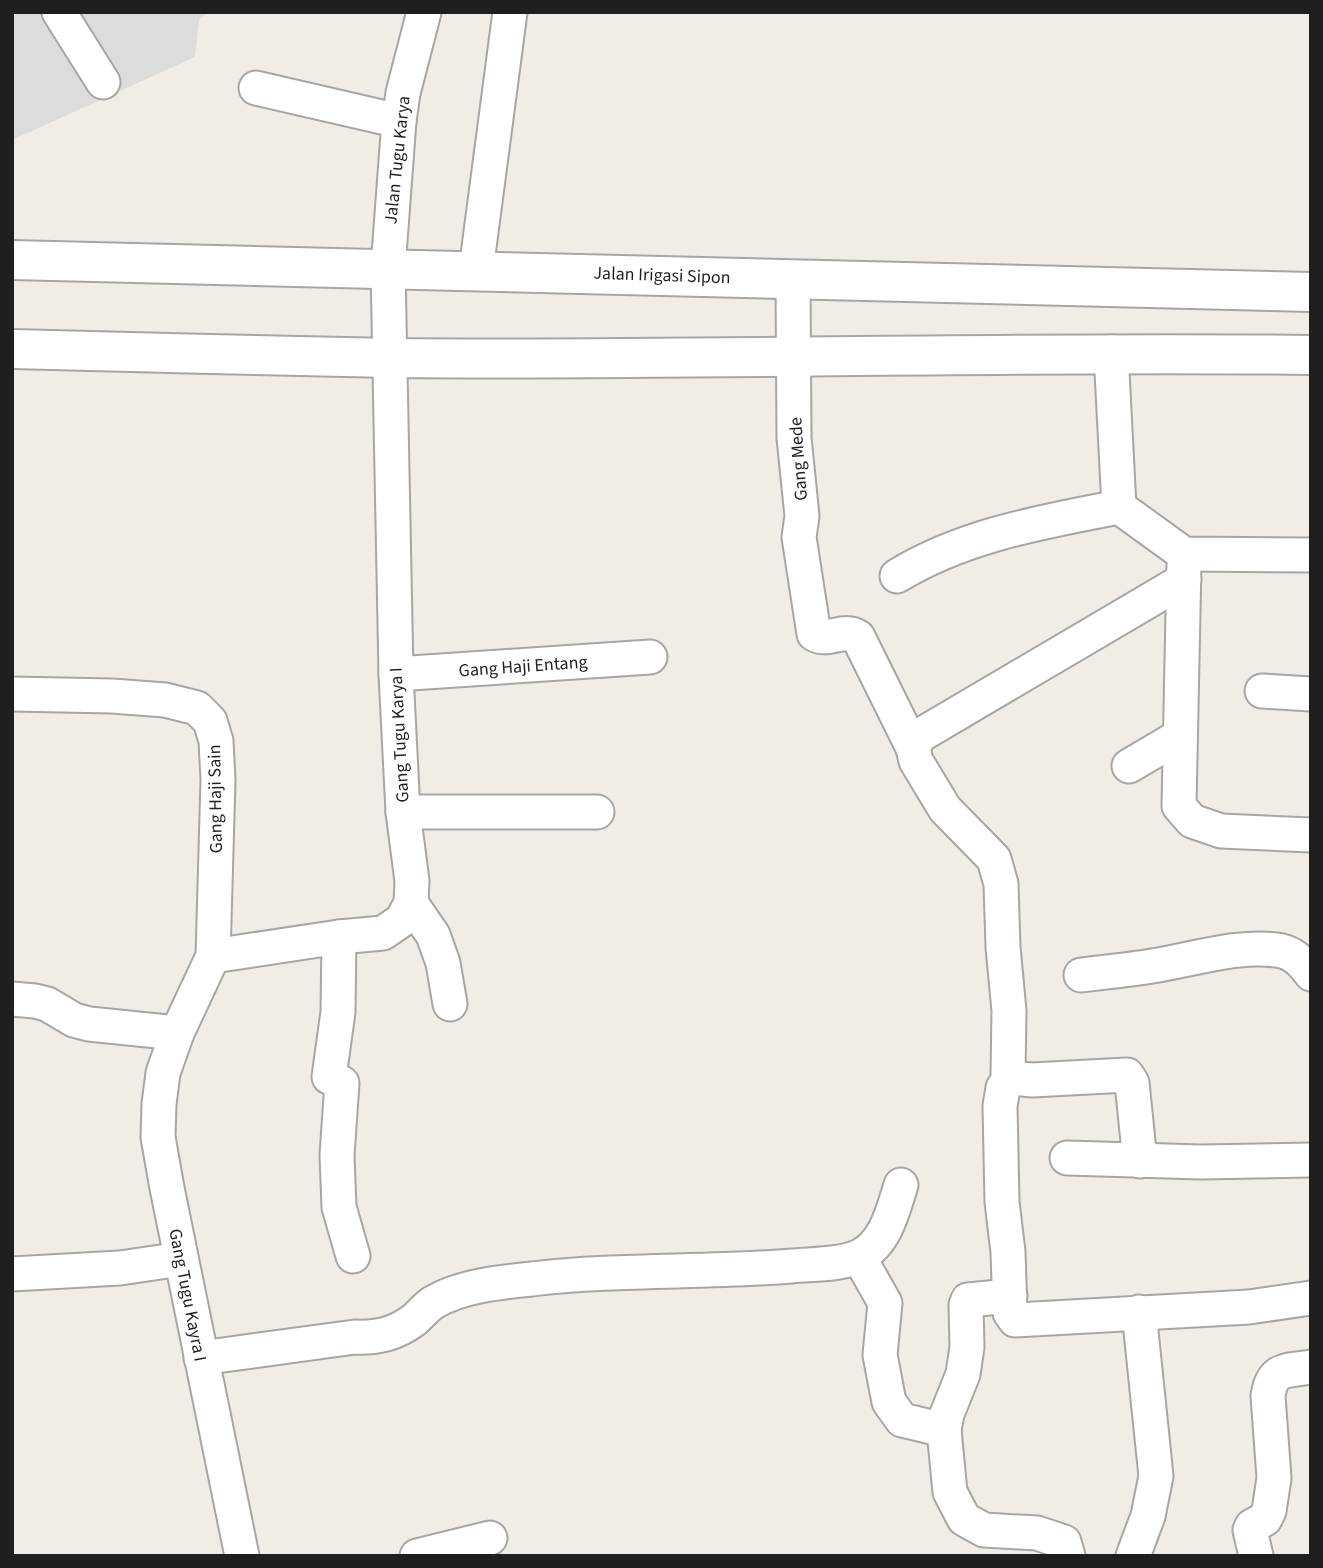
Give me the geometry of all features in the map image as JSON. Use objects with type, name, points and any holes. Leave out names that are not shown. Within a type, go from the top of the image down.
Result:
[{"type":"street","name":"Jalan Tugu Karya","points":[[388,275],[399,121],[403,93],[424,12]]},
{"type":"street","points":[[476,270],[510,12]]},
{"type":"street","points":[[69,16],[103,82]]},
{"type":"street","points":[[256,88],[399,121]]},
{"type":"street","name":"Jalan Irigasi Sipon","points":[[12,260],[388,275],[476,270],[793,289],[1311,292]]},
{"type":"street","name":"Gang Tugu Karya I","points":[[388,275],[396,674],[403,813],[412,881],[411,903]]},
{"type":"street","name":"Gang Mede","points":[[793,289],[794,438],[803,516],[799,537],[814,634],[824,638],[844,632],[858,637],[914,748]]},
{"type":"street","points":[[12,349],[390,350],[794,346],[1311,355]]},
{"type":"street","points":[[1111,352],[1119,507],[1184,567],[1179,806],[1192,821],[1221,831],[1311,835]]},
{"type":"street","points":[[897,576],[922,561],[968,542],[1026,525],[1119,507]]},
{"type":"street","points":[[1010,1078],[1009,1011],[1001,884],[994,859],[945,809],[916,761],[914,748],[919,736],[1184,567],[1311,555]]},
{"type":"street","name":"Gang Haji Entang","points":[[396,674],[650,657]]},
{"type":"street","points":[[1262,691],[1311,694]]},
{"type":"street","name":"Gang Haji Sain","points":[[12,694],[165,700],[198,709],[210,721],[216,741],[218,779],[213,956]]},
{"type":"street","points":[[1129,766],[1180,736]]},
{"type":"street","points":[[403,813],[597,812]]},
{"type":"street","points":[[12,999],[35,1000],[82,1022],[177,1034],[213,956],[383,933],[402,920],[411,903],[433,935],[443,963],[450,1004]]},
{"type":"street","points":[[339,937],[338,1012],[330,1077],[342,1083],[337,1155],[339,1207],[353,1256]]},
{"type":"street","points":[[1081,975],[1151,967],[1231,951],[1260,950],[1283,951],[1302,962],[1311,974]]},
{"type":"street","name":"Gang Tugu Kayra I","points":[[177,1034],[163,1073],[158,1137],[242,1556]]},
{"type":"street","points":[[1010,1078],[1032,1080],[1127,1076],[1132,1083],[1140,1161]]},
{"type":"street","points":[[1010,1078],[1003,1087],[1000,1106],[1002,1202],[1010,1313],[1015,1320],[1249,1307],[1311,1298]]},
{"type":"street","points":[[1068,1158],[1201,1163],[1311,1160]]},
{"type":"street","points":[[201,1358],[355,1337],[384,1336],[394,1333],[433,1302],[492,1284],[536,1278],[837,1262],[859,1256],[877,1245],[890,1220],[901,1185]]},
{"type":"street","points":[[859,1256],[885,1303],[880,1355],[889,1402],[902,1420],[944,1430]]},
{"type":"street","points":[[12,1274],[120,1268],[181,1259]]},
{"type":"street","points":[[1010,1296],[968,1300],[966,1305],[967,1347],[962,1374],[944,1430],[950,1492],[964,1519],[984,1530],[1037,1534],[1063,1542],[1068,1556]]},
{"type":"street","points":[[1133,1556],[1154,1496],[1156,1476],[1139,1312]]},
{"type":"street","points":[[1256,1556],[1250,1530],[1265,1519],[1269,1511],[1274,1478],[1269,1385],[1272,1377],[1280,1372],[1311,1367]]},
{"type":"street","points":[[417,1556],[490,1538]]},
{"type":"shaded area","points":[[12,12],[208,12],[199,20],[195,57],[12,140]]}]
